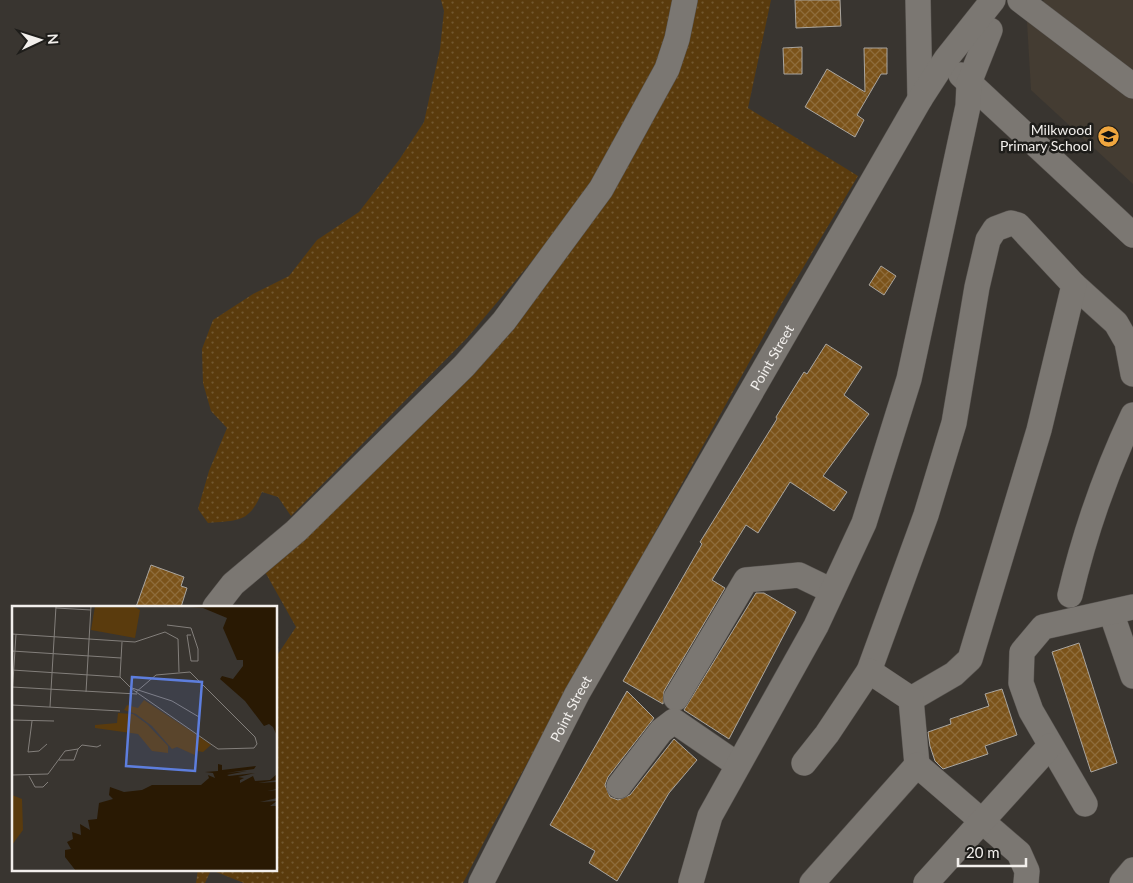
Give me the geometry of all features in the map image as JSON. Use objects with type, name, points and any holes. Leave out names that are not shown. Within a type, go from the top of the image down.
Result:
[{"type":"street","points":[[216,606],[233,584],[296,531],[464,366],[504,321],[596,196],[610,172],[668,69],[677,39],[685,0]]},
{"type":"street","points":[[918,0],[920,99]]},
{"type":"street","points":[[994,0],[989,60],[994,104]]},
{"type":"street","name":"Point Street","points":[[480,883],[578,694],[920,99],[946,59],[994,0]]},
{"type":"street","points":[[1020,0],[1133,85]]},
{"type":"street","points":[[691,882],[710,816],[816,626],[864,523],[909,379],[968,106],[970,83],[990,30]]},
{"type":"street","points":[[946,59],[1133,235]]},
{"type":"street","points":[[804,763],[827,734],[869,671],[926,515],[954,423],[977,287],[988,240],[994,229],[1011,223],[1018,225],[1074,285],[1116,323],[1126,342],[1133,374]]},
{"type":"street","points":[[911,699],[954,674],[970,659],[1039,430],[1074,285]]},
{"type":"street","points":[[1070,595],[1083,542],[1103,480],[1133,415]]},
{"type":"street","points":[[676,698],[746,580],[799,575],[832,591]]},
{"type":"street","points":[[1085,804],[1031,711],[1022,683],[1022,652],[1043,628],[1122,609],[1131,666]]},
{"type":"street","points":[[869,671],[911,699]]},
{"type":"street","points":[[911,699],[917,765],[1019,853],[1025,862],[1026,883]]},
{"type":"street","points":[[618,786],[661,731],[674,721],[738,766]]},
{"type":"street","points":[[926,883],[980,820],[1050,746]]},
{"type":"street","points":[[812,883],[917,765]]},
{"type":"street","points":[[1122,883],[1133,870]]},
{"type":"shaded area","points":[[441,0],[679,0],[671,40],[613,151],[559,229],[467,338],[291,516],[278,497],[262,492],[252,510],[242,518],[208,523],[198,509],[209,471],[227,428],[211,411],[203,383],[202,349],[213,320],[253,294],[289,276],[317,240],[359,212],[399,160],[424,122],[440,49],[444,11]]},
{"type":"shaded area","points":[[693,0],[771,0],[748,108],[858,176],[782,303],[489,832],[463,883],[244,883],[211,870],[278,870],[278,654],[296,627],[264,570],[533,297]]},
{"type":"shaded area","name":"Milkwood Primary School","points":[[1044,0],[1133,0],[1133,184],[1031,90],[1027,22]]},
{"type":"shaded area","points":[[198,870],[211,870],[205,883],[196,883]]},
{"type":"building","points":[[795,0],[840,0],[841,26],[796,28]]},
{"type":"building","points":[[802,47],[802,74],[784,74],[783,48]]},
{"type":"building","points":[[864,48],[887,48],[887,74],[881,74],[857,115],[864,120],[855,137],[805,107],[827,69],[865,92]]},
{"type":"building","points":[[881,266],[896,276],[884,295],[869,285]]},
{"type":"building","points":[[826,344],[862,367],[844,395],[869,414],[823,476],[847,492],[834,511],[790,482],[758,533],[746,525],[712,580],[725,588],[664,691],[663,704],[623,681],[702,544],[700,542],[804,372],[807,374]]},
{"type":"building","points":[[151,565],[184,577],[181,586],[187,588],[181,606],[136,606]]},
{"type":"building","points":[[756,593],[764,593],[796,612],[729,739],[684,710]]},
{"type":"building","points":[[1079,643],[1117,763],[1091,772],[1052,652]]},
{"type":"building","points":[[1002,689],[1017,735],[985,746],[988,754],[943,769],[935,761],[928,732],[951,724],[950,719],[989,706],[985,694]]},
{"type":"building","points":[[627,691],[654,718],[608,777],[605,785],[610,797],[618,800],[630,795],[674,739],[697,760],[669,793],[617,881],[589,863],[595,851],[550,825]]},
{"type":"place","name":"Milkwood Primary School","points":[[1108,137]]}]
